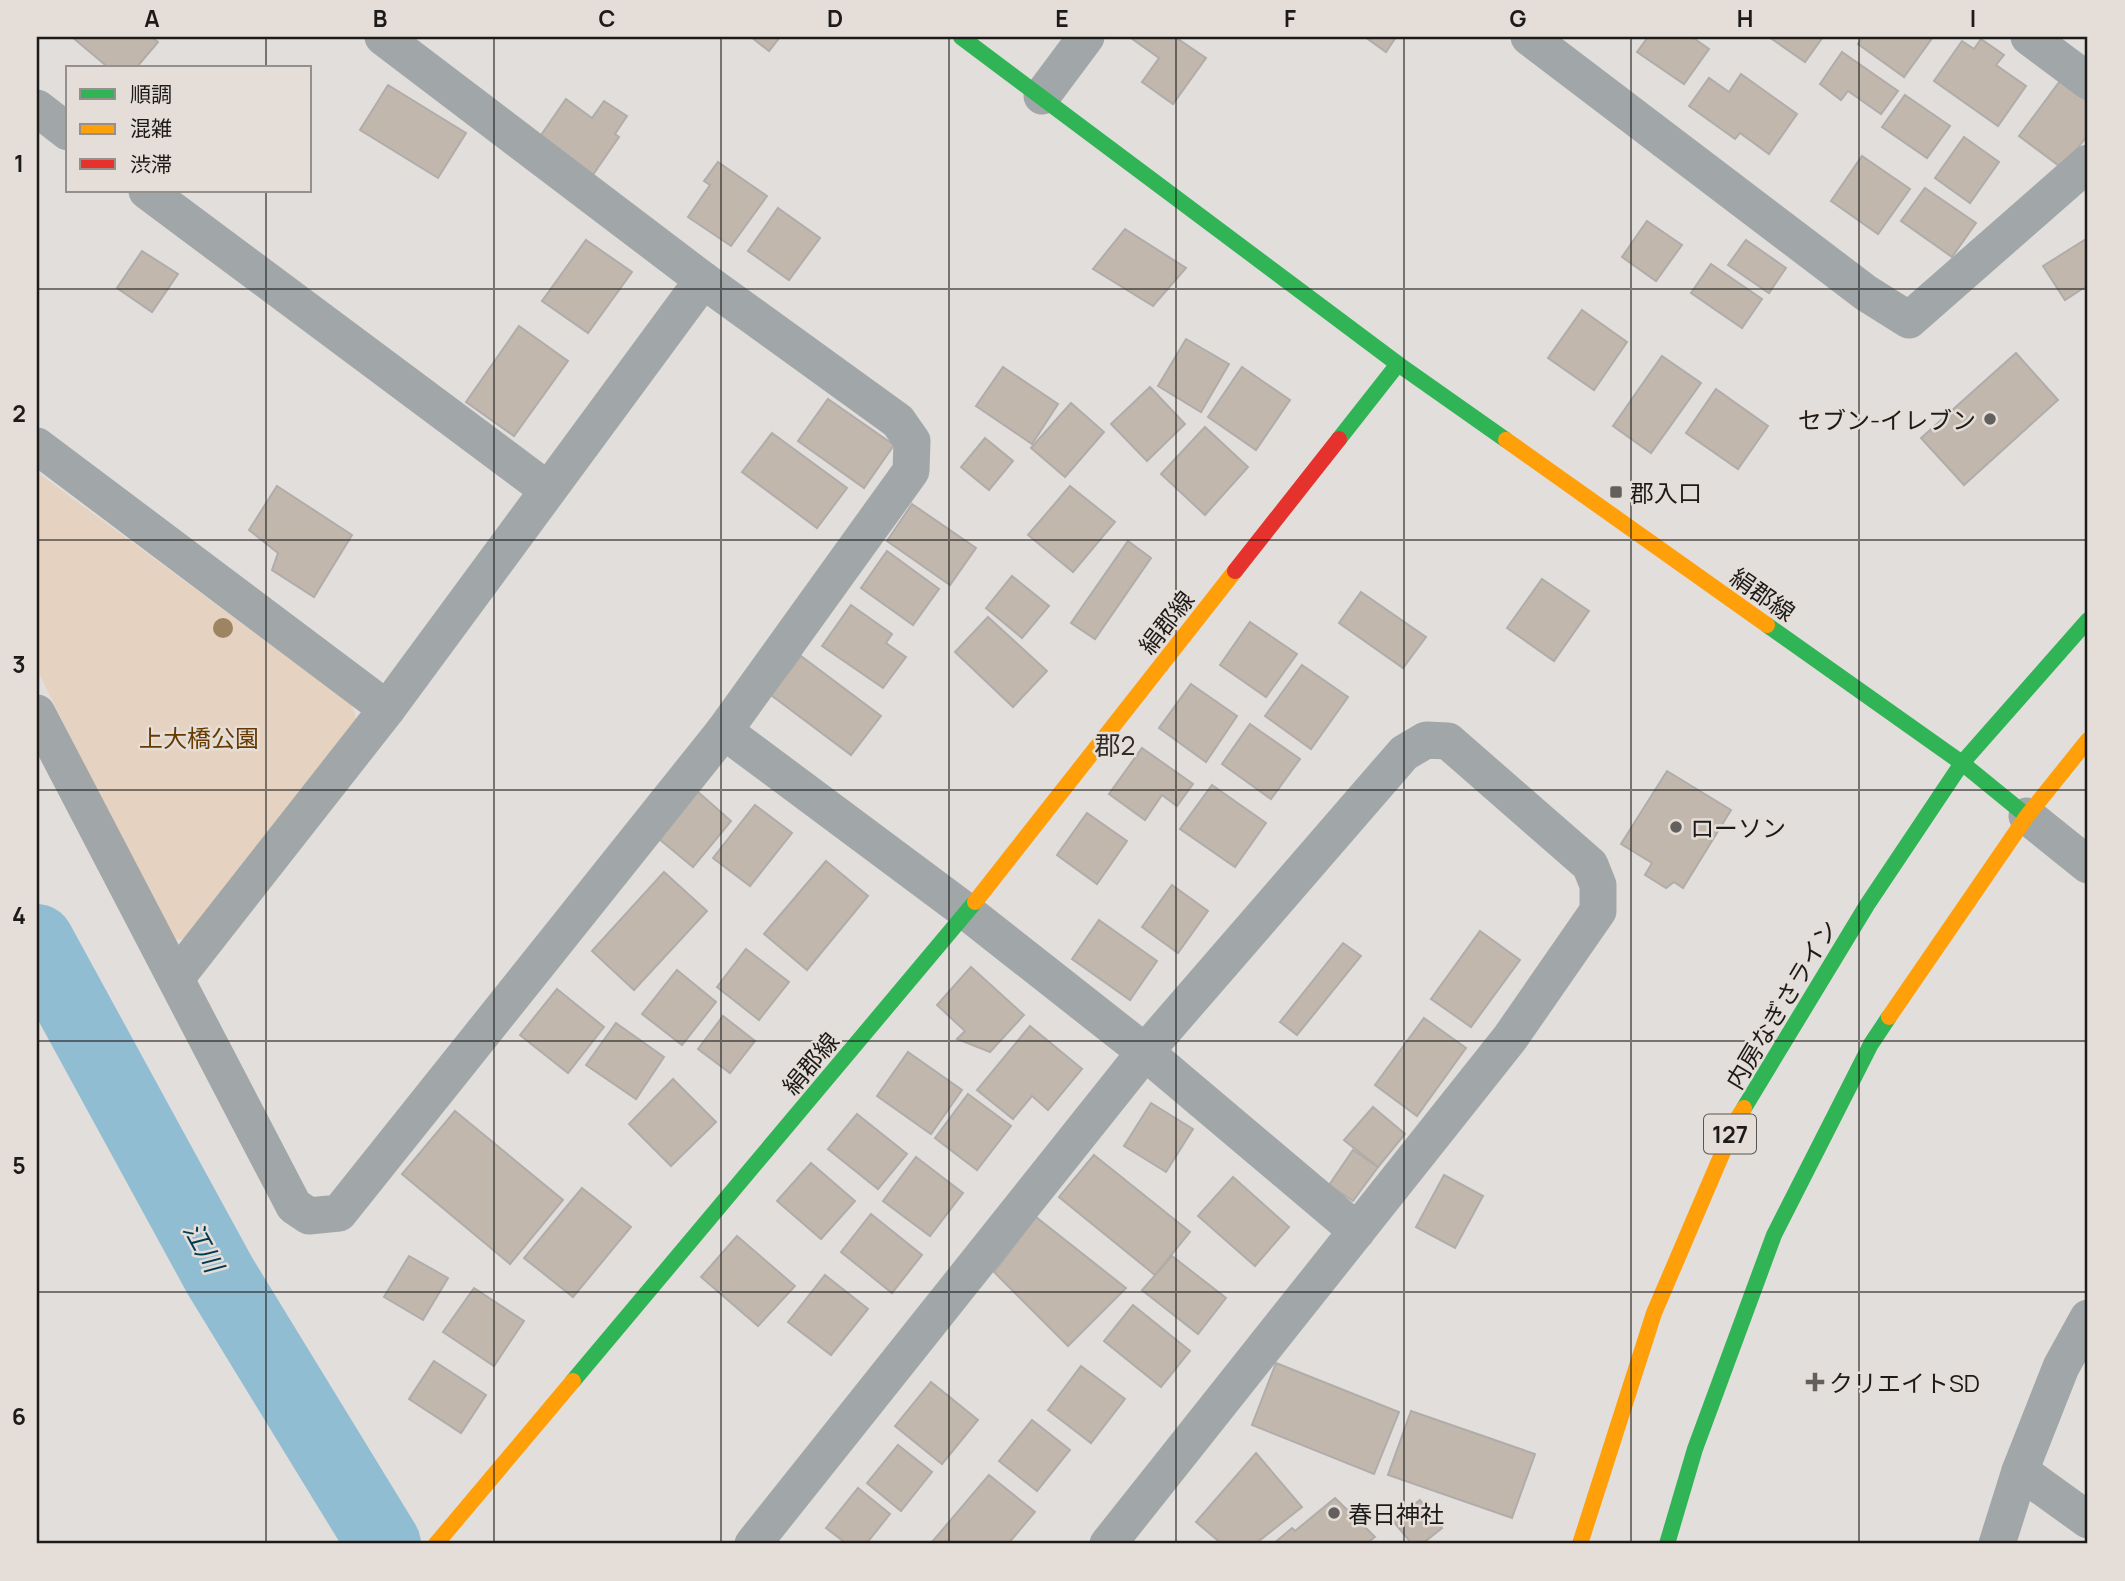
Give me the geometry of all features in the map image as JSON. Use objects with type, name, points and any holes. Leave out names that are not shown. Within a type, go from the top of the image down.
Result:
[{"type":"main road","points":[[961,37],[1398,364]]},
{"type":"main road","name":"絹郡線","points":[[436,1544],[967,912],[1398,364],[1962,763],[2027,817]]},
{"type":"main road","name":"内房なぎさライン","points":[[1580,1544],[1654,1313],[1737,1119],[1867,905],[1962,763],[2088,620]]},
{"type":"main road","points":[[1667,1544],[1695,1449],[1774,1235],[1871,1044],[2027,817],[2088,740]]},
{"type":"street","points":[[37,713],[294,1206],[309,1216],[339,1213],[724,731],[911,471],[912,441],[898,421],[703,280],[383,37]]},
{"type":"street","points":[[1042,96],[1086,37]]},
{"type":"street","points":[[1529,37],[1866,293],[1909,320],[2088,163]]},
{"type":"street","points":[[2029,37],[2088,81]]},
{"type":"street","points":[[37,108],[66,130]]},
{"type":"street","points":[[148,192],[548,491]]},
{"type":"street","points":[[176,978],[387,709],[703,280]]},
{"type":"street","points":[[37,446],[387,709]]},
{"type":"street","points":[[724,731],[967,912],[1145,1052],[1357,1231]]},
{"type":"street","points":[[753,1544],[1145,1052],[1404,753],[1426,740],[1448,741],[1590,865],[1598,885],[1598,911],[1510,1038],[1108,1544]]},
{"type":"street","points":[[2027,817],[2088,865]]},
{"type":"street","points":[[1997,1544],[2020,1471],[2061,1367],[2088,1318]]},
{"type":"street","points":[[2020,1471],[2088,1520]]},
{"type":"green space","name":"上大橋公園","points":[[37,472],[352,705],[357,723],[194,938],[169,940],[37,669]]},
{"type":"building","points":[[72,37],[152,37],[158,42],[138,66],[107,66]]},
{"type":"building","points":[[751,37],[780,37],[769,51]]},
{"type":"building","points":[[1132,37],[1175,37],[1206,58],[1173,104],[1142,82],[1159,58]]},
{"type":"building","points":[[1365,37],[1396,37],[1386,52]]},
{"type":"building","points":[[1648,37],[1692,37],[1709,49],[1684,84],[1637,52]]},
{"type":"building","points":[[1769,37],[1823,37],[1805,62]]},
{"type":"building","points":[[1863,37],[1933,37],[1904,77],[1858,44]]},
{"type":"building","points":[[1981,39],[2004,55],[1996,65],[2026,86],[1998,126],[1934,81],[1962,41],[1974,49]]},
{"type":"building","points":[[1842,52],[1898,91],[1881,114],[1848,91],[1841,100],[1820,84]]},
{"type":"building","points":[[1741,74],[1797,114],[1769,154],[1740,133],[1735,139],[1689,106],[1709,78],[1729,92]]},
{"type":"building","points":[[2060,81],[2088,102],[2088,135],[2062,168],[2019,136]]},
{"type":"building","points":[[388,85],[466,133],[438,178],[360,130]]},
{"type":"building","points":[[1905,95],[1950,126],[1927,158],[1882,127]]},
{"type":"building","points":[[566,99],[592,118],[604,101],[627,116],[615,134],[619,137],[592,176],[539,138]]},
{"type":"building","points":[[1964,137],[1999,162],[1970,203],[1935,178]]},
{"type":"building","points":[[1862,156],[1910,189],[1878,234],[1831,201]]},
{"type":"building","points":[[718,162],[767,196],[731,246],[688,217],[710,185],[704,181]]},
{"type":"building","points":[[1925,188],[1976,223],[1952,257],[1901,221]]},
{"type":"building","points":[[778,208],[820,238],[789,280],[748,251]]},
{"type":"building","points":[[1647,221],[1682,245],[1656,281],[1622,257]]},
{"type":"building","points":[[1125,229],[1186,268],[1153,306],[1093,269]]},
{"type":"building","points":[[2086,239],[2088,285],[2065,300],[2043,266]]},
{"type":"building","points":[[586,240],[632,272],[588,333],[542,301]]},
{"type":"building","points":[[1746,240],[1786,268],[1769,293],[1728,265]]},
{"type":"building","points":[[142,251],[178,274],[152,312],[117,288]]},
{"type":"building","points":[[1711,264],[1762,299],[1742,328],[1691,293]]},
{"type":"building","points":[[1582,310],[1627,342],[1594,390],[1548,358]]},
{"type":"building","points":[[519,326],[568,361],[514,436],[466,402]]},
{"type":"building","points":[[1186,339],[1229,364],[1201,412],[1158,386]]},
{"type":"building","name":"セブン-イレブン","points":[[2016,353],[2058,400],[1964,485],[1921,438]]},
{"type":"building","points":[[1662,356],[1701,383],[1651,453],[1613,426]]},
{"type":"building","points":[[1003,367],[1058,404],[1032,444],[976,406]]},
{"type":"building","points":[[1242,367],[1290,400],[1256,450],[1208,417]]},
{"type":"building","points":[[1150,387],[1185,424],[1147,461],[1111,424]]},
{"type":"building","points":[[1716,389],[1768,426],[1738,469],[1686,433]]},
{"type":"building","points":[[828,399],[894,445],[864,488],[798,441]]},
{"type":"building","points":[[1071,403],[1104,432],[1065,477],[1031,448]]},
{"type":"building","points":[[1205,427],[1248,467],[1205,515],[1161,474]]},
{"type":"building","points":[[772,433],[847,488],[817,528],[742,472]]},
{"type":"building","points":[[985,438],[1013,461],[989,490],[961,467]]},
{"type":"building","points":[[277,486],[352,535],[314,597],[272,570],[278,553],[249,530]]},
{"type":"building","points":[[1070,486],[1115,522],[1073,572],[1028,535]]},
{"type":"building","points":[[912,504],[976,548],[950,585],[887,541]]},
{"type":"building","points":[[1128,541],[1151,558],[1095,639],[1071,623]]},
{"type":"building","points":[[887,551],[939,589],[913,625],[861,588]]},
{"type":"building","points":[[1012,576],[1049,606],[1022,638],[986,608]]},
{"type":"building","points":[[1542,579],[1589,611],[1554,661],[1507,628]]},
{"type":"building","points":[[1361,592],[1426,637],[1403,668],[1339,623]]},
{"type":"building","points":[[851,605],[892,634],[886,643],[906,657],[883,688],[822,646]]},
{"type":"building","points":[[988,617],[1047,671],[1013,707],[955,652]]},
{"type":"building","points":[[1250,622],[1297,654],[1266,697],[1220,665]]},
{"type":"building","points":[[801,656],[881,716],[851,755],[771,695]]},
{"type":"building","points":[[1302,665],[1348,697],[1311,749],[1265,716]]},
{"type":"building","points":[[1191,684],[1237,716],[1206,762],[1159,728]]},
{"type":"building","points":[[1250,724],[1300,759],[1271,799],[1222,764]]},
{"type":"building","points":[[1142,748],[1193,784],[1177,806],[1162,795],[1145,820],[1109,794]]},
{"type":"building","name":"ローソン","points":[[1667,771],[1731,810],[1683,888],[1674,882],[1666,888],[1645,875],[1652,863],[1621,844]]},
{"type":"building","points":[[1212,785],[1266,823],[1235,867],[1180,829]]},
{"type":"building","points":[[697,791],[731,821],[693,867],[658,838]]},
{"type":"building","points":[[755,805],[792,833],[750,886],[713,858]]},
{"type":"building","points":[[1087,813],[1127,841],[1097,884],[1057,855]]},
{"type":"building","points":[[826,861],[868,896],[807,970],[764,934]]},
{"type":"building","points":[[664,872],[707,911],[634,990],[592,951]]},
{"type":"building","points":[[1172,885],[1208,911],[1178,953],[1142,927]]},
{"type":"building","points":[[1099,920],[1157,961],[1130,1000],[1072,959]]},
{"type":"building","points":[[1480,931],[1520,960],[1471,1027],[1431,999]]},
{"type":"building","points":[[1343,943],[1361,956],[1297,1035],[1280,1022]]},
{"type":"building","points":[[746,949],[789,982],[759,1020],[717,987]]},
{"type":"building","points":[[971,967],[1024,1015],[990,1052],[957,1039],[965,1031],[937,1005]]},
{"type":"building","points":[[677,970],[716,1002],[682,1045],[642,1014]]},
{"type":"building","points":[[557,989],[604,1027],[568,1073],[520,1035]]},
{"type":"building","points":[[723,1016],[755,1041],[730,1073],[698,1049]]},
{"type":"building","points":[[1424,1018],[1466,1048],[1417,1116],[1375,1085]]},
{"type":"building","points":[[616,1023],[664,1057],[636,1099],[586,1065]]},
{"type":"building","points":[[1030,1026],[1082,1069],[1048,1110],[1032,1096],[1013,1119],[977,1090]]},
{"type":"building","points":[[908,1052],[962,1090],[931,1134],[877,1096]]},
{"type":"building","points":[[673,1079],[716,1122],[671,1166],[629,1124]]},
{"type":"building","points":[[968,1094],[1011,1126],[977,1170],[935,1138]]},
{"type":"building","points":[[1151,1103],[1193,1129],[1166,1172],[1124,1146]]},
{"type":"building","points":[[1373,1107],[1405,1134],[1378,1167],[1344,1140]]},
{"type":"building","points":[[455,1111],[563,1200],[510,1264],[402,1174]]},
{"type":"building","points":[[857,1114],[907,1154],[878,1189],[828,1149]]},
{"type":"building","points":[[1353,1150],[1378,1167],[1353,1201],[1329,1185]]},
{"type":"building","points":[[1094,1155],[1190,1232],[1155,1275],[1059,1197]]},
{"type":"building","points":[[916,1157],[963,1193],[930,1236],[883,1201]]},
{"type":"building","points":[[811,1163],[855,1201],[821,1239],[777,1201]]},
{"type":"building","points":[[1444,1175],[1483,1196],[1455,1248],[1416,1227]]},
{"type":"building","points":[[1233,1177],[1289,1227],[1255,1266],[1198,1216]]},
{"type":"building","points":[[582,1188],[631,1227],[573,1297],[524,1258]]},
{"type":"building","points":[[871,1214],[922,1255],[892,1293],[841,1252]]},
{"type":"building","points":[[1036,1217],[1126,1288],[1068,1346],[994,1272]]},
{"type":"building","points":[[737,1236],[795,1286],[758,1326],[701,1277]]},
{"type":"building","points":[[409,1256],[448,1278],[423,1320],[384,1297]]},
{"type":"building","points":[[1172,1256],[1226,1298],[1198,1334],[1142,1290]]},
{"type":"building","points":[[825,1275],[868,1309],[831,1355],[788,1322]]},
{"type":"building","points":[[474,1288],[524,1321],[494,1366],[443,1332]]},
{"type":"building","points":[[1133,1305],[1190,1351],[1161,1387],[1104,1341]]},
{"type":"building","points":[[434,1361],[486,1395],[461,1433],[409,1399]]},
{"type":"building","points":[[1276,1363],[1399,1412],[1374,1474],[1252,1425]]},
{"type":"building","points":[[1081,1366],[1125,1399],[1091,1443],[1048,1410]]},
{"type":"building","points":[[931,1382],[978,1420],[942,1464],[895,1426]]},
{"type":"building","points":[[1411,1411],[1535,1454],[1512,1518],[1388,1475]]},
{"type":"building","points":[[1032,1420],[1070,1450],[1037,1491],[999,1461]]},
{"type":"building","points":[[898,1445],[932,1472],[901,1511],[867,1483]]},
{"type":"building","points":[[1256,1453],[1302,1507],[1255,1544],[1222,1544],[1196,1522]]},
{"type":"building","points":[[989,1475],[1035,1512],[1008,1544],[934,1544],[932,1542]]},
{"type":"building","points":[[858,1488],[890,1514],[866,1544],[847,1544],[826,1528]]},
{"type":"building","name":"春日神社","points":[[1335,1498],[1375,1537],[1366,1544],[1273,1544],[1292,1528],[1295,1531]]},
{"type":"building","points":[[1420,1500],[1442,1528],[1422,1544],[1412,1544],[1393,1521]]},
{"type":"waterway","name":"江川","points":[[37,941],[220,1276],[384,1544]]},
{"type":"traffic: fast","points":[[961,37],[1398,364],[1506,440]]},
{"type":"traffic: fast","points":[[1339,439],[1398,364]]},
{"type":"traffic: fast","points":[[1744,1108],[1867,905],[1962,763],[2088,620]]},
{"type":"traffic: fast","points":[[1767,625],[1962,763],[2027,816]]},
{"type":"traffic: fast","points":[[573,1381],[975,902]]},
{"type":"traffic: fast","points":[[1667,1544],[1695,1449],[1774,1235],[1871,1044],[1889,1017]]},
{"type":"traffic: slow","points":[[1506,440],[1767,625]]},
{"type":"traffic: slow","points":[[975,902],[1235,571]]},
{"type":"traffic: slow","points":[[1889,1017],[2027,816],[2088,740]]},
{"type":"traffic: slow","points":[[1580,1544],[1654,1313],[1744,1108]]},
{"type":"traffic: slow","points":[[436,1544],[573,1381]]},
{"type":"traffic: jam","points":[[1235,571],[1339,439]]},
{"type":"place","name":"セブン-イレブン","points":[[1990,419]]},
{"type":"place","name":"郡入口","points":[[1616,492]]},
{"type":"place","name":"ローソン","points":[[1676,827]]},
{"type":"place","name":"クリエイトSD","points":[[1815,1382]]},
{"type":"place","name":"春日神社","points":[[1334,1513]]},
{"type":"district","name":"郡2","points":[[1115,745]]}]
